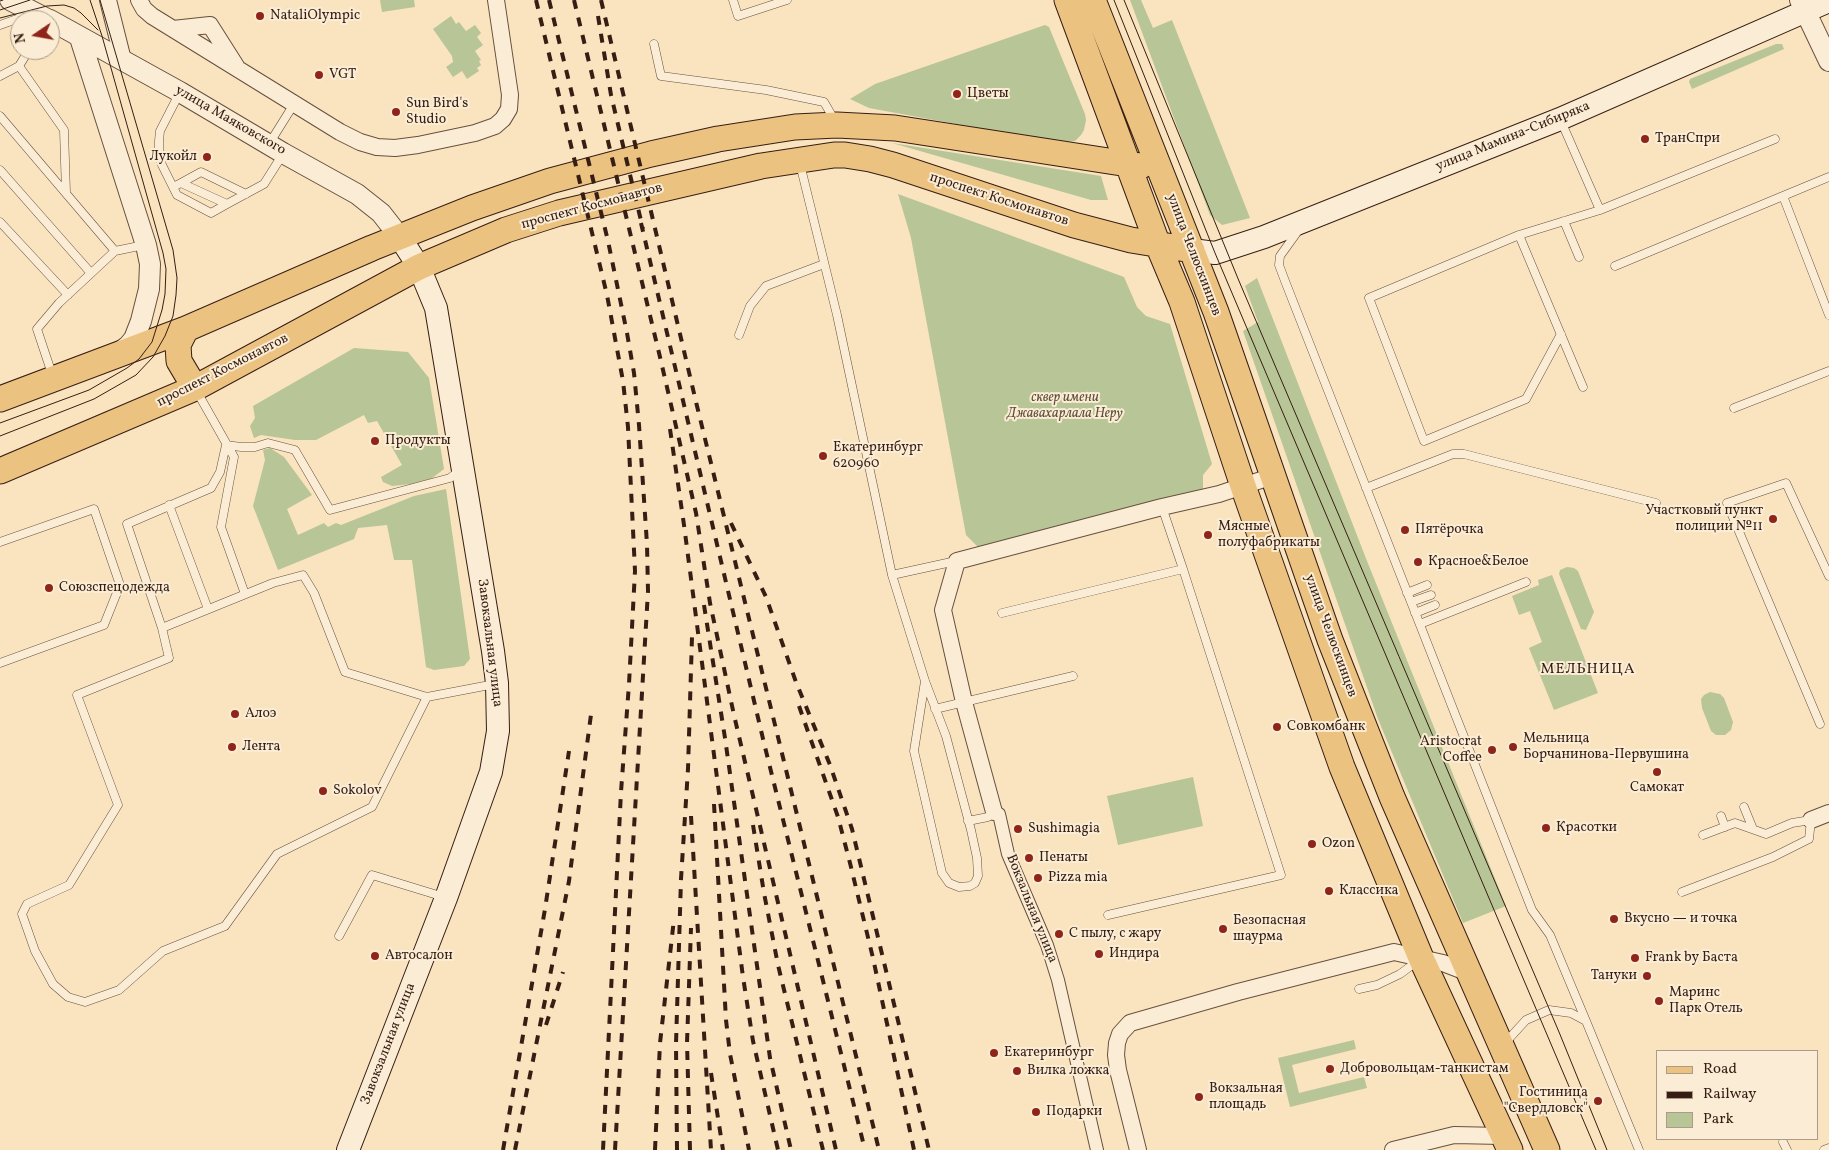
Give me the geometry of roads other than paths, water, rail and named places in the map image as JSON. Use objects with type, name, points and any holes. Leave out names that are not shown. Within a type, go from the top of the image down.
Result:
[{"type":"main road","name":"улица Челюскинцев","points":[[1067,0],[1158,245],[1182,302],[1243,486],[1342,767],[1421,958],[1506,1143]]},
{"type":"main road","name":"улица Челюскинцев","points":[[1093,0],[1192,250],[1330,640],[1392,797],[1547,1150]]},
{"type":"main road","name":"улица Мамина-Сибиряка","points":[[1192,250],[1215,253],[1305,221],[1560,119],[1803,6],[1829,1]]},
{"type":"main road","points":[[0,399],[186,329],[399,236],[472,208],[550,181],[651,154],[718,139],[795,127],[837,125],[895,128],[1160,169]]},
{"type":"main road","name":"проспект Космонавтов","points":[[0,471],[196,388],[419,267],[506,230],[559,213],[761,166],[840,155],[870,159],[1074,225],[1158,245],[1192,250]]},
{"type":"main road","name":"Завокзальная улица","points":[[348,1150],[446,898],[491,772],[498,730],[497,683],[436,308],[419,267],[399,236]]},
{"type":"main road","points":[[186,329],[178,345],[180,361],[196,388]]},
{"type":"street","name":"улица Маяковского","points":[[10,0],[29,10]]},
{"type":"street","points":[[108,0],[123,60]]},
{"type":"street","points":[[140,0],[144,9],[152,16],[340,132],[360,142],[377,147],[395,148],[475,133],[495,126],[503,119],[509,109],[510,95],[496,0]]},
{"type":"street","points":[[1803,6],[1829,61]]},
{"type":"street","points":[[173,29],[210,24],[237,68]]},
{"type":"street","name":"улица Маяковского","points":[[60,27],[180,92],[357,194],[372,204],[399,236]]},
{"type":"street","points":[[80,38],[146,245],[150,264],[149,288],[141,321],[129,345],[117,355]]},
{"type":"street","points":[[957,560],[1219,494],[1273,476]]},
{"type":"street","name":"Вокзальная улица","points":[[957,560],[942,610],[964,702],[1008,854],[1047,945],[1058,980],[1097,1150]]},
{"type":"street","points":[[1811,820],[1829,813]]},
{"type":"street","points":[[1138,1150],[1116,1055],[1120,1034],[1130,1023],[1230,994],[1394,952],[1443,963],[1469,973]]},
{"type":"street","points":[[1393,1150],[1454,1135],[1506,1143]]},
{"type":"lane","points":[[733,0],[738,16],[787,0]]},
{"type":"lane","points":[[654,44],[661,76],[766,90],[824,102],[837,125]]},
{"type":"lane","points":[[0,76],[19,66],[23,60]]},
{"type":"lane","points":[[19,66],[64,130],[66,193]]},
{"type":"lane","points":[[180,92],[160,131],[159,153],[162,165],[177,195],[211,213],[264,184],[276,148],[295,104]]},
{"type":"lane","points":[[0,116],[114,251]]},
{"type":"lane","points":[[1560,119],[1600,210]]},
{"type":"lane","points":[[1561,334],[1526,399],[1424,441],[1369,298],[1519,235],[1600,210],[1775,139]]},
{"type":"lane","points":[[799,160],[837,315],[892,575],[925,681],[946,736],[977,858],[978,876],[975,883],[970,886],[959,887],[948,883],[942,873],[914,751],[925,681]]},
{"type":"lane","points":[[0,170],[90,272]]},
{"type":"lane","points":[[173,187],[201,172],[246,194]]},
{"type":"lane","points":[[1615,266],[1829,177]]},
{"type":"lane","points":[[181,183],[227,204]]},
{"type":"lane","points":[[1783,196],[1829,315]]},
{"type":"lane","points":[[1305,221],[1280,256],[1280,265],[1532,910],[1550,935],[1639,1150]]},
{"type":"lane","points":[[1564,221],[1579,257]]},
{"type":"lane","points":[[0,222],[68,295]]},
{"type":"lane","points":[[1519,235],[1583,387]]},
{"type":"lane","points":[[54,379],[37,329],[59,303],[114,251],[146,245]]},
{"type":"lane","points":[[739,335],[750,306],[766,286],[824,264]]},
{"type":"lane","points":[[1734,408],[1829,371]]},
{"type":"lane","points":[[196,388],[234,457],[221,527],[245,594]]},
{"type":"lane","points":[[226,445],[255,447],[268,443],[295,450],[330,510],[450,478],[463,469]]},
{"type":"lane","points":[[226,445],[220,472],[211,488],[127,524],[162,628],[169,658],[78,695],[118,805],[69,884],[27,904],[22,914],[35,951],[53,984],[68,997],[85,1002],[119,990],[163,951],[225,926],[277,854],[372,807],[427,697]]},
{"type":"lane","points":[[1366,488],[1453,454],[1464,454],[1656,503]]},
{"type":"lane","points":[[1820,724],[1727,504],[1786,483],[1829,576]]},
{"type":"lane","points":[[168,505],[208,609]]},
{"type":"lane","points":[[1108,915],[1281,875],[1162,507]]},
{"type":"lane","points":[[0,542],[94,509],[120,585],[104,625],[0,664]]},
{"type":"lane","points":[[892,575],[957,560]]},
{"type":"lane","points":[[1002,613],[1183,569]]},
{"type":"lane","points":[[162,628],[273,583],[304,575],[314,594],[344,672],[427,697],[497,683]]},
{"type":"lane","points":[[1420,624],[1526,582]]},
{"type":"lane","points":[[1407,592],[1427,585]]},
{"type":"lane","points":[[1411,602],[1431,595]]},
{"type":"lane","points":[[1415,613],[1435,605]]},
{"type":"lane","points":[[935,709],[1073,676]]},
{"type":"lane","points":[[1744,808],[1753,829]]},
{"type":"lane","points":[[968,821],[997,813]]},
{"type":"lane","points":[[1721,816],[1725,827]]},
{"type":"lane","points":[[1682,892],[1773,857],[1809,839],[1811,820],[1792,823],[1766,834],[1735,823],[1703,836]]},
{"type":"lane","points":[[339,936],[372,875],[446,898]]},
{"type":"lane","points":[[1359,989],[1377,985],[1400,974],[1421,958]]},
{"type":"lane","points":[[1501,1048],[1526,1020],[1549,1010],[1571,1013],[1586,1021]]},
{"type":"lane","points":[[1783,1142],[1786,1150]]},
{"type":"lane","points":[[1824,1150],[1829,1148]]},
{"type":"tram line","points":[[0,10],[30,0]]},
{"type":"tram line","points":[[0,423],[89,390],[127,368],[139,359],[152,342],[162,310],[166,269],[163,253],[102,36],[90,0]]},
{"type":"tram line","points":[[0,436],[94,399],[136,375],[153,357],[165,336],[173,316],[177,278],[173,250],[100,0]]},
{"type":"tram line","points":[[1114,0],[1215,253],[1596,1150]]},
{"type":"tram line","points":[[1124,0],[1239,281],[1559,1032],[1607,1150]]},
{"type":"tram line","points":[[0,18],[47,6],[64,5],[74,8],[81,13],[98,30]]},
{"type":"railway","points":[[536,0],[607,295],[623,381],[628,427],[635,571],[621,792],[603,1150]]},
{"type":"railway","points":[[549,0],[608,241],[627,333],[634,373],[639,425],[647,544],[648,591],[615,1150]]},
{"type":"railway","points":[[574,0],[696,513],[710,603],[734,715],[836,1150]]},
{"type":"railway","points":[[601,0],[697,406],[879,1150]]},
{"type":"railway","points":[[598,16],[611,95],[643,229]]},
{"type":"railway","points":[[641,223],[764,743],[865,1150]]},
{"type":"railway","points":[[670,429],[743,977],[753,1041],[778,1150]]},
{"type":"railway","points":[[731,523],[766,597],[796,682],[830,765],[852,829],[929,1150]]},
{"type":"railway","points":[[704,605],[725,738],[770,1058],[791,1150]]},
{"type":"railway","points":[[677,1150],[676,1044],[692,637]]},
{"type":"railway","points":[[799,706],[838,817],[850,863],[873,958],[914,1150]]},
{"type":"railway","points":[[515,1150],[569,881],[592,707]]},
{"type":"railway","points":[[503,1150],[545,909],[569,751]]},
{"type":"railway","points":[[714,804],[726,1020],[730,1054],[749,1150]]},
{"type":"railway","points":[[691,816],[711,1150]]},
{"type":"railway","points":[[753,825],[778,965],[823,1150]]},
{"type":"railway","points":[[655,1150],[660,1043],[674,919]]},
{"type":"railway","points":[[690,1150],[687,1043],[691,928]]},
{"type":"railway","points":[[546,1025],[563,972]]},
{"type":"railway","points":[[711,1073],[723,1150]]},
{"type":"place","name":"NataliOlympic","points":[[260,16]]},
{"type":"place","name":"VGT","points":[[319,75]]},
{"type":"place","name":"Цветы","points":[[957,94]]},
{"type":"place","name":"Sun Bird's Studio","points":[[396,112]]},
{"type":"place","name":"ТранСпри","points":[[1645,139]]},
{"type":"place","name":"Лукойл","points":[[207,157]]},
{"type":"place","name":"Продукты","points":[[375,441]]},
{"type":"place","name":"Екатеринбург 620960","points":[[823,456]]},
{"type":"place","name":"Участковый пункт полиции №11","points":[[1773,519]]},
{"type":"place","name":"Пятёрочка","points":[[1405,530]]},
{"type":"place","name":"Мясные полуфабрикаты","points":[[1208,535]]},
{"type":"place","name":"Красное&Белое","points":[[1418,562]]},
{"type":"place","name":"Союзспецодежда","points":[[49,588]]},
{"type":"place","name":"Алоэ","points":[[235,714]]},
{"type":"place","name":"Совкомбанк","points":[[1277,727]]},
{"type":"place","name":"Лента","points":[[232,747]]},
{"type":"place","name":"Мельница Борчанинова-Первушина","points":[[1513,747]]},
{"type":"place","name":"Aristocrat Coffee","points":[[1492,750]]},
{"type":"place","name":"Самокат","points":[[1657,772]]},
{"type":"place","name":"Sokolov","points":[[323,791]]},
{"type":"place","name":"Красотки","points":[[1546,828]]},
{"type":"place","name":"Sushimagia","points":[[1018,829]]},
{"type":"place","name":"Ozon","points":[[1312,844]]},
{"type":"place","name":"Пенаты","points":[[1029,858]]},
{"type":"place","name":"Pizza mia","points":[[1038,878]]},
{"type":"place","name":"Классика","points":[[1329,891]]},
{"type":"place","name":"Вкусно — и точка","points":[[1614,919]]},
{"type":"place","name":"Безопасная шаурма","points":[[1223,929]]},
{"type":"place","name":"С пылу, с жару","points":[[1059,934]]},
{"type":"place","name":"Индира","points":[[1099,954]]},
{"type":"place","name":"Автосалон","points":[[375,956]]},
{"type":"place","name":"Frank by Баста","points":[[1635,958]]},
{"type":"place","name":"Тануки","points":[[1647,976]]},
{"type":"place","name":"Маринс Парк Отель","points":[[1659,1001]]},
{"type":"place","name":"Екатеринбург","points":[[994,1053]]},
{"type":"place","name":"Добровольцам-танкистам","points":[[1330,1069]]},
{"type":"place","name":"Вилка ложка","points":[[1017,1071]]},
{"type":"place","name":"Вокзальная площадь","points":[[1199,1097]]},
{"type":"place","name":"Гостиница \"Свердловск\"","points":[[1598,1101]]},
{"type":"place","name":"Подарки","points":[[1036,1112]]},
{"type":"district","name":"МЕЛЬНИЦА","points":[[1588,670]]},
{"type":"park label","name":"сквер имени Джавахарлала Неру","points":[[1065,406]]}]
